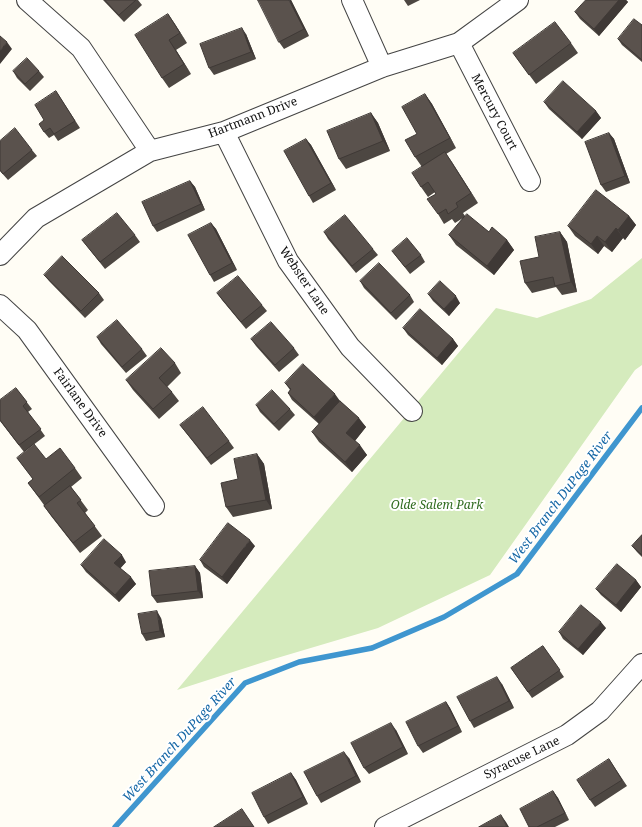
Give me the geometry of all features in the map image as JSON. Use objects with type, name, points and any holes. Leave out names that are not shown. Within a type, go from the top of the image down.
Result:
[{"type":"street","points":[[27,0],[81,48],[150,151]]},
{"type":"street","points":[[352,0],[382,67]]},
{"type":"street","name":"Hartmann Drive","points":[[0,256],[36,218],[150,151],[224,132],[382,67],[459,43],[518,0]]},
{"type":"street","name":"Mercury Court","points":[[459,43],[530,180]]},
{"type":"street","name":"Webster Lane","points":[[224,132],[288,261],[350,347],[412,411]]},
{"type":"street","name":"Fairlane Drive","points":[[0,305],[27,330],[154,506]]},
{"type":"street","name":"Syracuse Lane","points":[[385,827],[567,736],[605,707],[642,664]]},
{"type":"green space","name":"Olde Salem Park","points":[[642,258],[642,365],[635,370],[490,575],[378,628],[177,690],[496,308],[537,318],[591,299]]},
{"type":"building","points":[[105,0],[136,0],[119,15]]},
{"type":"building","points":[[258,0],[289,0],[304,29],[279,42]]},
{"type":"building","points":[[586,0],[619,0],[594,29],[575,12]]},
{"type":"building","points":[[168,14],[180,33],[169,40],[184,64],[162,78],[135,35]]},
{"type":"building","points":[[634,19],[642,25],[642,60],[618,39]]},
{"type":"building","points":[[555,22],[571,43],[529,75],[513,53]]},
{"type":"building","points":[[242,28],[251,52],[209,68],[200,44]]},
{"type":"building","points":[[0,36],[7,42],[0,51]]},
{"type":"building","points":[[27,58],[39,71],[25,84],[13,71]]},
{"type":"building","points":[[563,81],[596,111],[577,132],[544,102]]},
{"type":"building","points":[[56,91],[75,121],[54,134],[50,128],[44,132],[39,124],[44,120],[35,105]]},
{"type":"building","points":[[425,94],[450,138],[415,157],[405,140],[417,134],[402,107]]},
{"type":"building","points":[[371,113],[383,141],[339,159],[327,131]]},
{"type":"building","points":[[15,128],[32,150],[3,174],[0,170],[0,141]]},
{"type":"building","points":[[609,133],[625,176],[601,185],[585,142]]},
{"type":"building","points":[[306,139],[331,183],[309,196],[284,151]]},
{"type":"building","points":[[445,152],[471,193],[456,203],[458,207],[448,214],[446,209],[438,214],[427,199],[436,194],[428,182],[421,187],[412,173]]},
{"type":"building","points":[[190,181],[201,204],[153,226],[142,202]]},
{"type":"building","points":[[596,190],[629,216],[618,230],[616,228],[605,242],[597,236],[591,244],[568,226]]},
{"type":"building","points":[[117,213],[135,235],[100,262],[82,240]]},
{"type":"building","points":[[467,214],[489,232],[492,227],[507,240],[487,266],[449,235]]},
{"type":"building","points":[[345,215],[373,249],[352,266],[324,232]]},
{"type":"building","points":[[211,223],[232,263],[210,275],[188,235]]},
{"type":"building","points":[[560,232],[571,282],[555,286],[553,277],[525,283],[520,261],[539,257],[535,237]]},
{"type":"building","points":[[407,238],[421,255],[405,267],[392,251]]},
{"type":"building","points":[[62,256],[99,293],[81,311],[44,275]]},
{"type":"building","points":[[379,263],[410,295],[391,313],[360,281]]},
{"type":"building","points":[[238,276],[262,305],[241,322],[217,293]]},
{"type":"building","points":[[440,281],[456,296],[444,309],[428,294]]},
{"type":"building","points":[[420,309],[453,339],[437,358],[403,328]]},
{"type":"building","points":[[117,320],[142,349],[122,367],[97,337]]},
{"type":"building","points":[[271,322],[294,348],[275,365],[251,339]]},
{"type":"building","points":[[161,348],[175,363],[159,378],[172,392],[153,409],[126,380]]},
{"type":"building","points":[[303,364],[335,394],[314,417],[288,393],[291,389],[285,383]]},
{"type":"building","points":[[16,388],[27,402],[23,406],[41,429],[19,445],[0,420],[0,400]]},
{"type":"building","points":[[272,390],[290,409],[274,424],[256,405]]},
{"type":"building","points":[[340,401],[359,418],[346,433],[360,445],[345,462],[312,432]]},
{"type":"building","points":[[203,407],[229,441],[207,458],[180,425]]},
{"type":"building","points":[[34,444],[46,459],[60,448],[75,468],[39,497],[28,483],[33,479],[17,458]]},
{"type":"building","points":[[257,454],[266,500],[226,507],[221,483],[238,479],[234,459]]},
{"type":"building","points":[[70,486],[81,500],[77,503],[95,526],[73,543],[44,506]]},
{"type":"building","points":[[228,523],[250,540],[222,577],[200,560]]},
{"type":"building","points":[[642,535],[642,555],[632,546]]},
{"type":"building","points":[[104,539],[122,555],[114,563],[131,577],[115,595],[81,565]]},
{"type":"building","points":[[617,564],[636,580],[616,605],[596,589]]},
{"type":"building","points":[[195,566],[198,591],[152,596],[149,571]]},
{"type":"building","points":[[581,605],[601,622],[578,649],[559,632]]},
{"type":"building","points":[[157,611],[160,631],[142,634],[138,614]]},
{"type":"building","points":[[543,646],[560,670],[528,692],[511,668]]},
{"type":"building","points":[[497,677],[509,701],[470,721],[457,697]]},
{"type":"building","points":[[446,702],[458,726],[418,746],[406,722]]},
{"type":"building","points":[[391,723],[403,747],[364,768],[351,743]]},
{"type":"building","points":[[344,752],[356,776],[317,796],[304,772]]},
{"type":"building","points":[[609,759],[622,780],[590,800],[577,780]]},
{"type":"building","points":[[291,773],[303,797],[264,817],[252,793]]},
{"type":"building","points":[[553,791],[565,813],[537,827],[529,827],[520,809]]},
{"type":"building","points":[[242,809],[254,827],[214,827]]},
{"type":"building","points":[[501,815],[507,827],[479,827]]},
{"type":"waterway","name":"West Branch DuPage River","points":[[115,827],[245,683],[299,662],[372,648],[444,617],[517,574],[642,408]]}]
